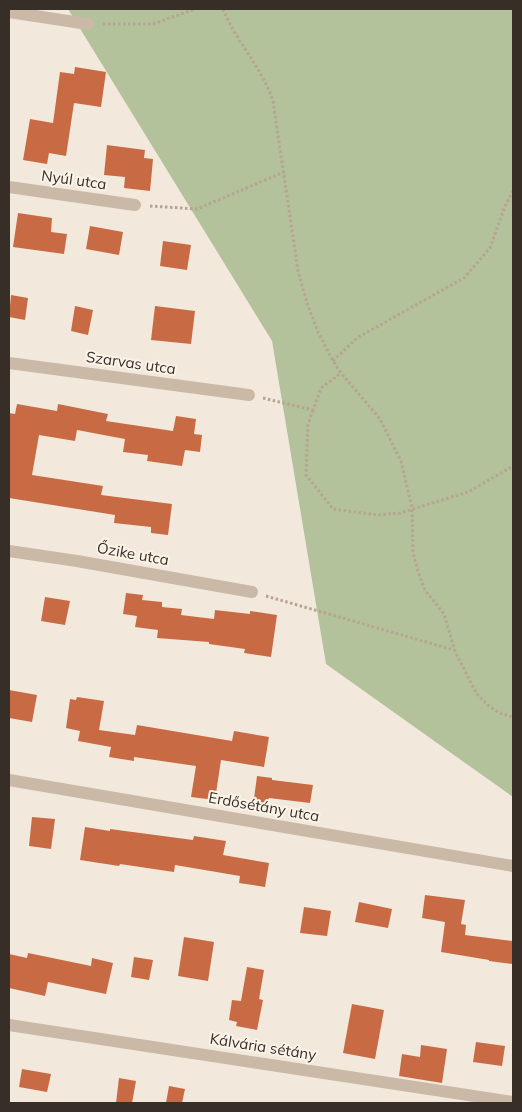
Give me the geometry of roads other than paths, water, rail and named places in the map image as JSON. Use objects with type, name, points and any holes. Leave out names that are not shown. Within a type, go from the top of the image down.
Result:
[{"type":"street","points":[[9,12],[88,24]]},
{"type":"street","name":"Nyúl utca","points":[[9,188],[135,205]]},
{"type":"street","name":"Szarvas utca","points":[[9,363],[249,395]]},
{"type":"street","name":"Őzike utca","points":[[9,551],[252,592]]},
{"type":"street","name":"Erdősétány utca","points":[[9,780],[513,866]]},
{"type":"street","name":"Kálvária sétány","points":[[9,1025],[513,1102]]}]
